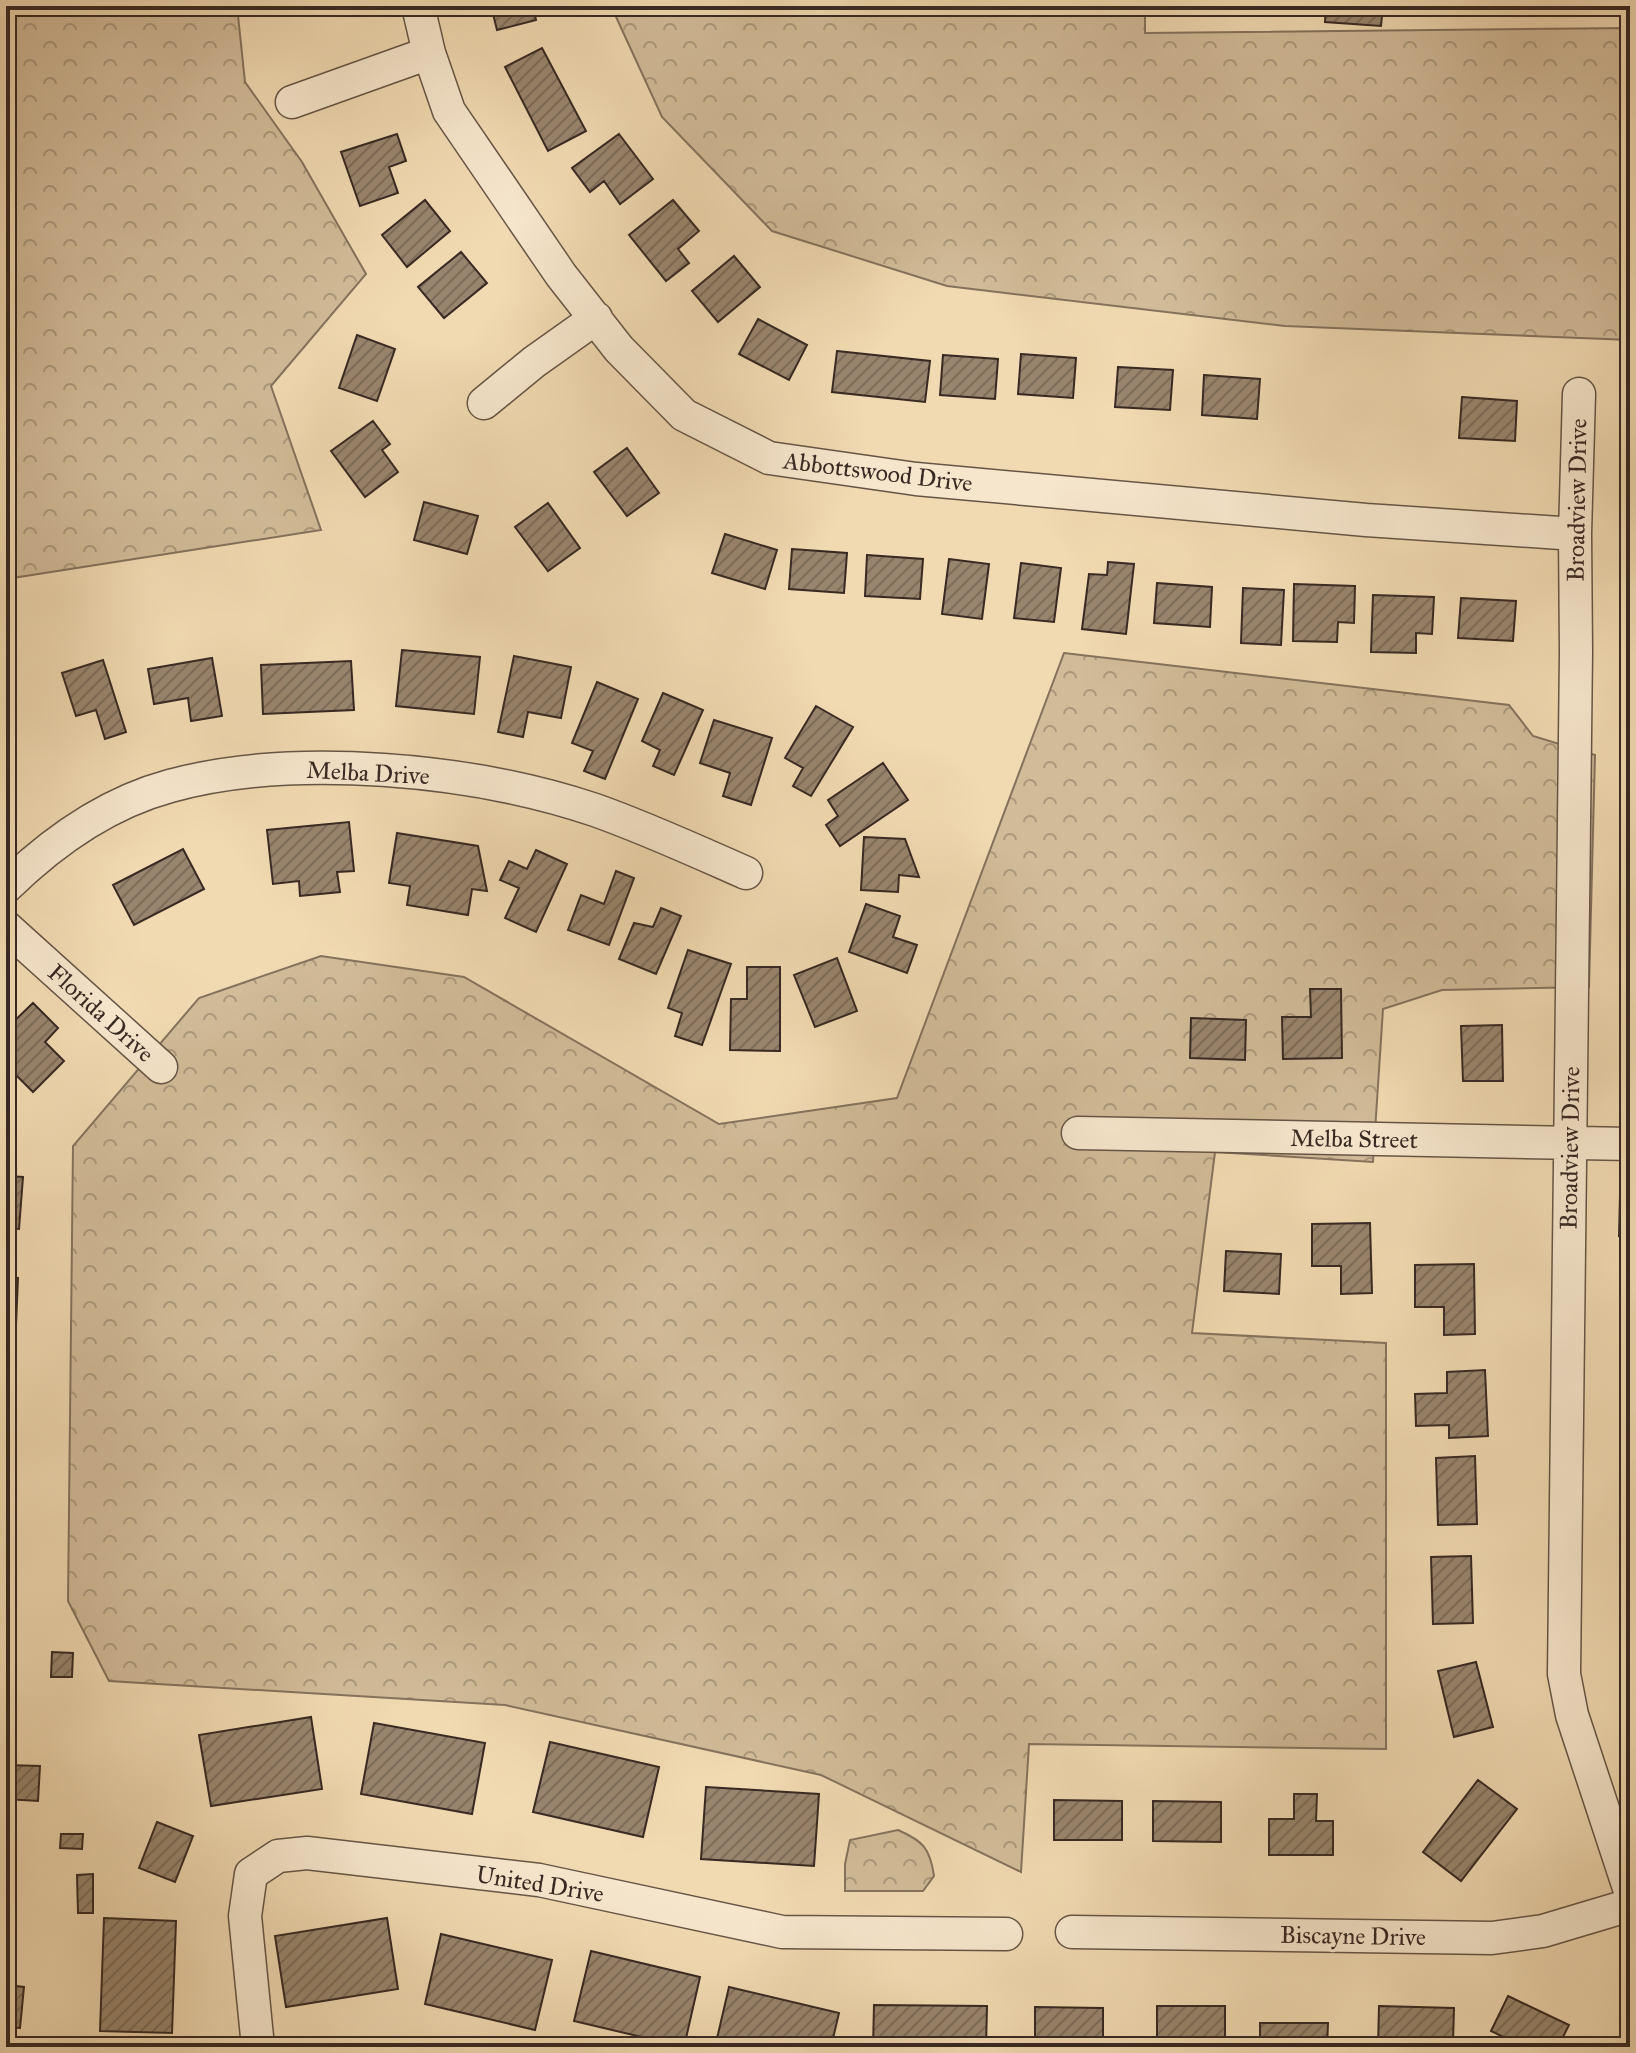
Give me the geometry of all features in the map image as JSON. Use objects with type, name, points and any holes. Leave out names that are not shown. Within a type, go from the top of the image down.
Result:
[{"type":"street","name":"Abbottswood Drive","points":[[418,6],[429,53],[449,111],[561,275],[619,349],[684,415],[769,458],[916,479],[1366,520],[1575,534]]},
{"type":"street","points":[[292,102],[429,53]]},
{"type":"street","points":[[484,403],[596,318]]},
{"type":"street","name":"Broadview Drive","points":[[1579,394],[1564,1674],[1572,1715],[1630,1891]]},
{"type":"street","name":"Melba Drive","points":[[6,887],[34,859],[73,830],[113,808],[168,786],[229,774],[327,767],[497,783],[594,810],[746,873]]},
{"type":"street","name":"Florida Drive","points":[[6,927],[161,1067]]},
{"type":"street","name":"Melba Street","points":[[1078,1133],[1630,1144]]},
{"type":"street","name":"United Drive","points":[[258,2047],[245,1916],[251,1874],[278,1856],[307,1853],[539,1880],[782,1932],[1006,1934]]},
{"type":"street","name":"Biscayne Drive","points":[[1072,1932],[1492,1938],[1543,1931],[1630,1905]]},
{"type":"green space","points":[[6,6],[237,6],[245,82],[302,162],[366,274],[271,386],[321,530],[6,579]]},
{"type":"green space","points":[[611,6],[1145,6],[1145,33],[1630,28],[1630,340],[1285,326],[947,286],[772,231],[662,117]]},
{"type":"green space","points":[[1064,653],[1509,705],[1533,736],[1595,755],[1589,987],[1442,990],[1383,1009],[1373,1162],[1215,1152],[1192,1333],[1386,1343],[1386,1749],[1029,1744],[1021,1872],[821,1775],[505,1705],[109,1681],[68,1601],[73,1146],[199,998],[321,956],[464,977],[719,1124],[897,1098]]},
{"type":"green space","points":[[898,1830],[919,1842],[930,1859],[934,1876],[923,1891],[845,1891],[845,1864],[850,1840]]},
{"type":"building","points":[[491,6],[533,6],[536,20],[497,30]]},
{"type":"building","points":[[1326,6],[1383,6],[1381,26],[1325,22]]},
{"type":"building","points":[[542,48],[586,131],[548,151],[505,67]]},
{"type":"building","points":[[397,134],[406,161],[389,167],[398,193],[360,206],[341,152]]},
{"type":"building","points":[[619,134],[653,179],[620,204],[604,181],[590,192],[572,168]]},
{"type":"building","points":[[425,200],[450,231],[407,267],[382,235]]},
{"type":"building","points":[[673,200],[699,231],[678,249],[689,263],[666,281],[629,235]]},
{"type":"building","points":[[461,252],[487,283],[444,318],[418,287]]},
{"type":"building","points":[[734,256],[760,287],[718,322],[692,291]]},
{"type":"building","points":[[758,319],[807,345],[789,380],[739,354]]},
{"type":"building","points":[[357,335],[395,349],[377,401],[339,388]]},
{"type":"building","points":[[837,351],[930,361],[925,402],[832,392]]},
{"type":"building","points":[[1021,354],[1076,358],[1073,398],[1018,394]]},
{"type":"building","points":[[943,355],[998,359],[995,399],[940,395]]},
{"type":"building","points":[[1118,367],[1173,370],[1170,410],[1115,407]]},
{"type":"building","points":[[1204,375],[1260,379],[1257,419],[1202,415]]},
{"type":"building","points":[[1462,397],[1517,401],[1515,441],[1459,438]]},
{"type":"building","points":[[373,421],[390,444],[382,450],[398,472],[365,497],[331,451]]},
{"type":"building","points":[[627,448],[659,493],[627,516],[594,472]]},
{"type":"building","points":[[424,502],[478,516],[467,554],[414,540]]},
{"type":"building","points":[[548,503],[580,548],[548,571],[515,527]]},
{"type":"building","points":[[725,534],[777,550],[765,589],[712,573]]},
{"type":"building","points":[[792,549],[847,553],[844,593],[789,589]]},
{"type":"building","points":[[867,555],[923,559],[920,599],[865,596]]},
{"type":"building","points":[[949,559],[989,564],[982,619],[942,614]]},
{"type":"building","points":[[1108,562],[1134,564],[1126,634],[1082,629],[1089,574],[1107,575]]},
{"type":"building","points":[[1021,563],[1061,568],[1054,622],[1014,618]]},
{"type":"building","points":[[1157,583],[1212,587],[1210,627],[1154,623]]},
{"type":"building","points":[[1294,584],[1355,586],[1354,623],[1338,622],[1337,642],[1293,641]]},
{"type":"building","points":[[1243,588],[1284,590],[1281,645],[1241,643]]},
{"type":"building","points":[[1373,595],[1434,597],[1432,634],[1416,633],[1416,653],[1371,652]]},
{"type":"building","points":[[1461,598],[1516,601],[1513,641],[1458,638]]},
{"type":"building","points":[[402,650],[480,657],[474,714],[396,706]]},
{"type":"building","points":[[514,656],[571,667],[561,718],[528,712],[523,737],[498,732]]},
{"type":"building","points":[[212,658],[222,716],[191,721],[188,698],[154,704],[148,669]]},
{"type":"building","points":[[103,660],[126,732],[105,739],[96,710],[76,716],[62,673]]},
{"type":"building","points":[[351,661],[354,710],[263,714],[261,665]]},
{"type":"building","points":[[597,682],[638,699],[605,779],[584,771],[593,751],[572,743]]},
{"type":"building","points":[[663,693],[703,710],[674,775],[653,766],[660,750],[642,741]]},
{"type":"building","points":[[816,706],[853,727],[811,796],[793,786],[803,768],[785,758]]},
{"type":"building","points":[[714,720],[772,738],[751,805],[723,796],[730,773],[700,763]]},
{"type":"building","points":[[883,763],[908,800],[840,846],[826,825],[838,816],[828,800]]},
{"type":"building","points":[[349,822],[354,871],[337,872],[340,892],[300,896],[299,881],[273,884],[267,830]]},
{"type":"building","points":[[397,833],[478,846],[487,891],[472,889],[468,915],[407,905],[410,886],[389,883]]},
{"type":"building","points":[[864,837],[905,839],[919,877],[899,875],[898,892],[861,890]]},
{"type":"building","points":[[183,849],[204,889],[134,925],[113,885]]},
{"type":"building","points":[[536,850],[567,864],[536,932],[505,918],[519,888],[500,880],[509,861],[527,869]]},
{"type":"building","points":[[616,871],[634,878],[609,945],[568,930],[581,895],[604,904]]},
{"type":"building","points":[[866,904],[900,916],[893,937],[917,945],[907,973],[849,952]]},
{"type":"building","points":[[661,908],[681,916],[656,974],[619,959],[634,923],[653,927]]},
{"type":"building","points":[[688,950],[731,964],[702,1045],[675,1036],[682,1013],[668,1008]]},
{"type":"building","points":[[837,958],[857,1011],[815,1027],[794,975]]},
{"type":"building","points":[[747,967],[780,967],[780,1051],[730,1050],[731,999],[747,999]]},
{"type":"building","points":[[1310,989],[1341,989],[1342,1058],[1283,1059],[1282,1017],[1311,1017]]},
{"type":"building","points":[[33,1003],[58,1028],[45,1042],[64,1061],[33,1092],[6,1065],[6,1029]]},
{"type":"building","points":[[1191,1018],[1246,1020],[1245,1060],[1190,1058]]},
{"type":"building","points":[[1502,1025],[1503,1081],[1463,1081],[1461,1026]]},
{"type":"building","points":[[6,1176],[23,1177],[19,1229],[6,1228]]},
{"type":"building","points":[[1620,1196],[1630,1197],[1630,1237],[1619,1236]]},
{"type":"building","points":[[1370,1223],[1372,1293],[1341,1294],[1341,1266],[1312,1266],[1312,1224]]},
{"type":"building","points":[[1226,1251],[1281,1254],[1279,1294],[1224,1291]]},
{"type":"building","points":[[1474,1264],[1475,1334],[1444,1335],[1444,1307],[1415,1307],[1415,1265]]},
{"type":"building","points":[[6,1277],[18,1278],[15,1349],[6,1349]]},
{"type":"building","points":[[1485,1370],[1488,1436],[1449,1438],[1449,1425],[1416,1426],[1415,1394],[1447,1393],[1447,1372]]},
{"type":"building","points":[[1475,1456],[1477,1524],[1438,1525],[1436,1458]]},
{"type":"building","points":[[1471,1556],[1473,1623],[1433,1624],[1431,1557]]},
{"type":"building","points":[[52,1652],[73,1653],[72,1677],[51,1677]]},
{"type":"building","points":[[1476,1662],[1493,1727],[1454,1737],[1438,1671]]},
{"type":"building","points":[[311,1717],[322,1789],[211,1806],[199,1735]]},
{"type":"building","points":[[374,1723],[485,1743],[472,1814],[361,1794]]},
{"type":"building","points":[[550,1742],[659,1767],[643,1837],[533,1812]]},
{"type":"building","points":[[6,1765],[40,1766],[38,1801],[6,1799]]},
{"type":"building","points":[[1478,1780],[1517,1809],[1461,1881],[1423,1852]]},
{"type":"building","points":[[706,1787],[819,1794],[814,1866],[701,1859]]},
{"type":"building","points":[[1294,1794],[1317,1794],[1316,1821],[1333,1821],[1333,1855],[1269,1855],[1269,1819],[1294,1819]]},
{"type":"building","points":[[1054,1800],[1122,1801],[1122,1840],[1054,1840]]},
{"type":"building","points":[[1153,1801],[1221,1802],[1221,1842],[1153,1841]]},
{"type":"building","points":[[157,1822],[193,1836],[175,1882],[139,1868]]},
{"type":"building","points":[[61,1834],[83,1834],[82,1849],[60,1848]]},
{"type":"building","points":[[6,1852],[13,1852],[10,1932],[6,1931]]},
{"type":"building","points":[[93,1874],[93,1913],[78,1913],[77,1875]]},
{"type":"building","points":[[104,1918],[176,1921],[172,2033],[100,2031]]},
{"type":"building","points":[[387,1918],[398,1989],[286,2007],[275,1936]]},
{"type":"building","points":[[441,1934],[552,1960],[535,2030],[425,2004]]},
{"type":"building","points":[[591,1951],[700,1977],[684,2047],[574,2021]]},
{"type":"building","points":[[6,1985],[24,1987],[20,2028],[7,2027],[6,2035]]},
{"type":"building","points":[[729,1987],[839,2013],[831,2047],[715,2047]]},
{"type":"building","points":[[1508,1996],[1569,2025],[1558,2047],[1524,2047],[1491,2031]]},
{"type":"building","points":[[874,2005],[987,2006],[986,2047],[873,2047]]},
{"type":"building","points":[[1157,2006],[1225,2006],[1225,2046],[1157,2045]]},
{"type":"building","points":[[1379,2006],[1454,2008],[1453,2042],[1408,2040],[1408,2047],[1378,2047]]},
{"type":"building","points":[[1035,2007],[1103,2008],[1103,2047],[1035,2047]]},
{"type":"building","points":[[1260,2023],[1328,2023],[1327,2047],[1260,2047]]}]
